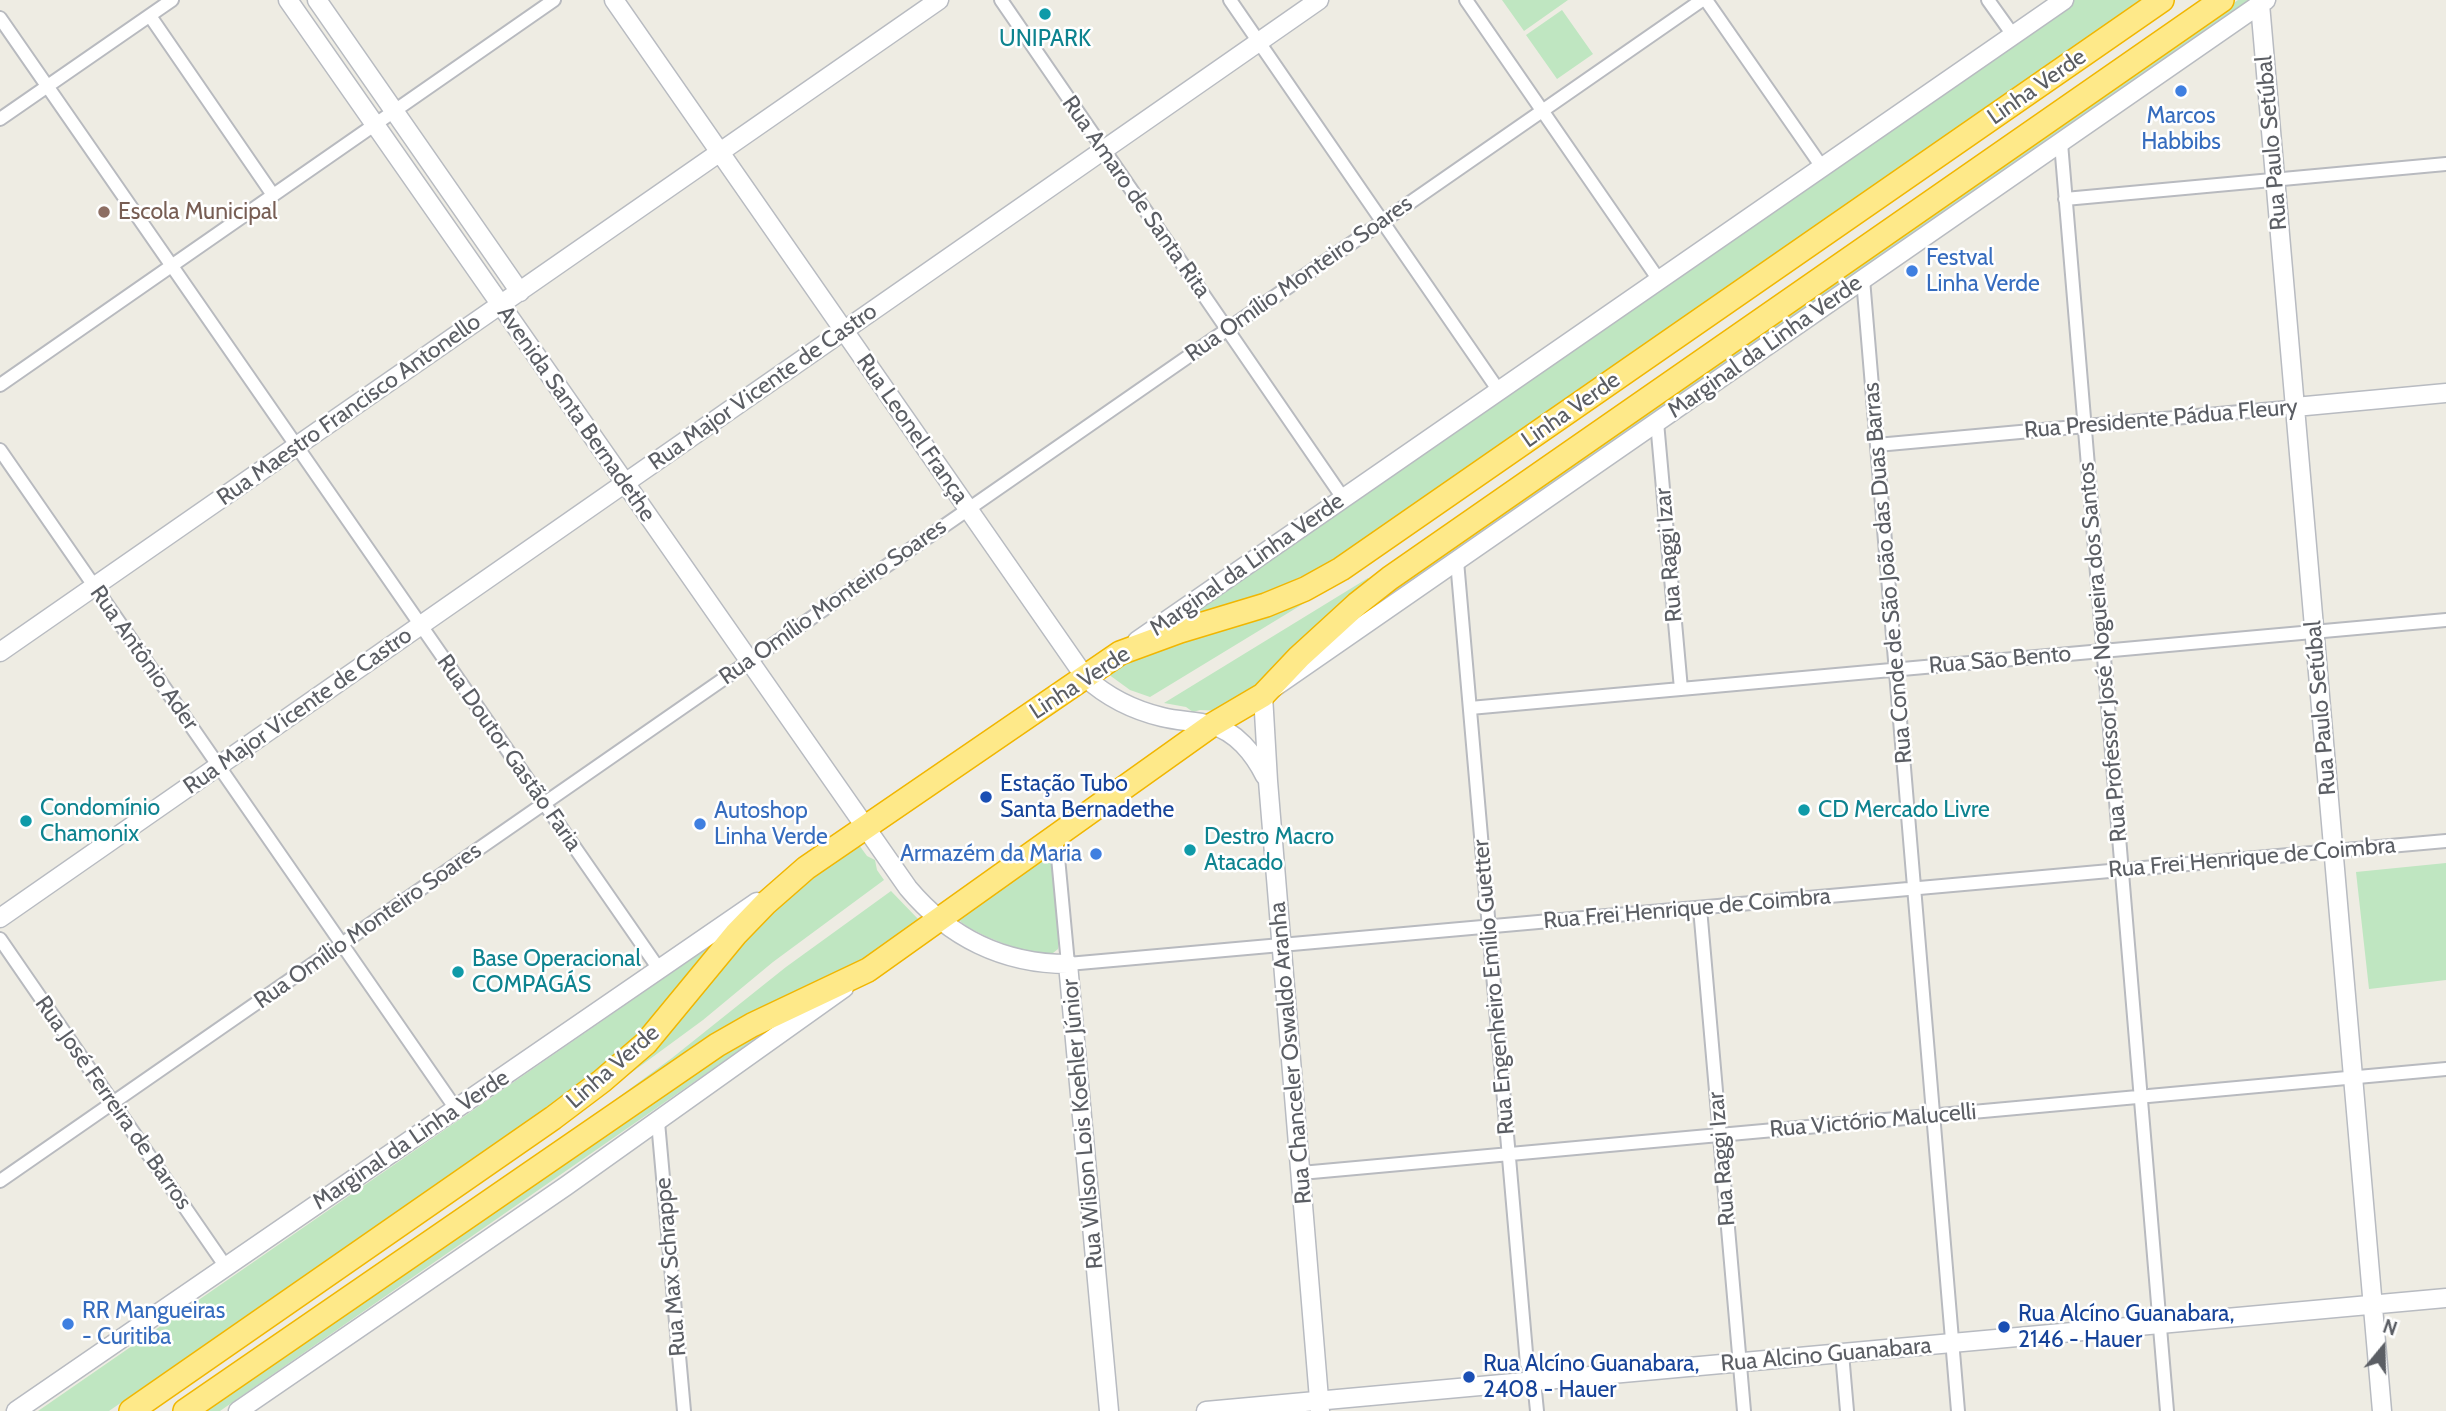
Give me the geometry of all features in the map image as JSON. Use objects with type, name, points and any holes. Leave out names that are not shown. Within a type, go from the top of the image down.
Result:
[{"type":"highway","name":"Linha Verde","points":[[131,1411],[553,1118],[601,1081],[646,1043],[743,926],[806,868],[1120,653],[1180,631],[1276,602],[1341,569],[2162,0]]},
{"type":"highway","name":"Linha Verde","points":[[185,1411],[717,1045],[752,1025],[868,970],[1212,725],[1263,695],[1299,657],[1390,578],[2222,0]]},
{"type":"main road","name":"Avenida Santa Bernadethe","points":[[288,0],[865,828],[908,888],[938,920]]},
{"type":"main road","name":"Avenida Santa Bernadethe","points":[[317,0],[520,292]]},
{"type":"main road","name":"Rua Leonel França","points":[[614,0],[1085,677],[1108,695],[1138,710],[1212,725],[1243,743],[1254,755],[1268,781]]},
{"type":"main road","name":"Rua Maestro Francisco Antonello","points":[[0,652],[939,0]]},
{"type":"main road","name":"Rua Major Vicente de Castro","points":[[0,918],[1320,0]]},
{"type":"main road","name":"Marginal da Linha Verde","points":[[1120,653],[2064,0]]},
{"type":"main road","name":"Marginal da Linha Verde","points":[[1263,695],[2263,2]]},
{"type":"main road","name":"Rua Paulo Setúbal","points":[[2263,2],[2295,407],[2382,1411]]},
{"type":"main road","name":"Rua Presidente Pádua Fleury","points":[[2295,407],[2446,393]]},
{"type":"main road","name":"Rua Chanceler Oswaldo Aranha","points":[[1263,695],[1319,1406]]},
{"type":"main road","name":"Marginal da Linha Verde","points":[[16,1411],[806,868]]},
{"type":"main road","name":"Rua Frei Henrique de Coimbra","points":[[938,920],[970,940],[1007,956],[1039,963],[1068,964]]},
{"type":"main road","name":"Rua Wilson Lois Koehler Júnior","points":[[1068,964],[1109,1411]]},
{"type":"main road","points":[[248,1408],[658,1122],[868,970]]},
{"type":"main road","name":"Rua Alcino Guanabara","points":[[1206,1411],[1319,1406],[1534,1381],[2446,1298]]},
{"type":"street","points":[[0,119],[172,0]]},
{"type":"street","points":[[0,385],[554,0]]},
{"type":"street","name":"Rua Amaro de Santa Rita","points":[[1001,0],[1343,498]]},
{"type":"street","points":[[1230,0],[1499,391]]},
{"type":"street","points":[[1466,0],[1659,280]]},
{"type":"street","points":[[1704,0],[1822,167]]},
{"type":"street","name":"Rua Omílio Monteiro Soares","points":[[0,1181],[1704,0]]},
{"type":"street","points":[[1988,0],[2013,35]]},
{"type":"street","points":[[150,16],[273,195]]},
{"type":"street","name":"Rua Doutor Gastão Faria","points":[[0,18],[659,970]]},
{"type":"street","name":"Rua Professor José Nogueira dos Santos","points":[[2061,143],[2167,1411]]},
{"type":"street","points":[[2065,199],[2446,164]]},
{"type":"street","name":"Rua Conde de São João das Duas Barras","points":[[1863,279],[1958,1411]]},
{"type":"street","name":"Rua Presidente Pádua Fleury","points":[[1877,445],[2295,407]]},
{"type":"street","name":"Rua Raggi Izar","points":[[1657,422],[1681,689]]},
{"type":"street","name":"Rua Antônio Ader","points":[[0,450],[456,1109]]},
{"type":"street","name":"Rua Engenheiro Emílio Guetter","points":[[1457,561],[1527,1364],[1534,1381],[1537,1411]]},
{"type":"street","name":"Rua São Bento","points":[[1470,708],[2446,620]]},
{"type":"street","name":"Rua Wilson Lois Koehler Júnior","points":[[1056,836],[1068,964]]},
{"type":"street","name":"Rua Frei Henrique de Coimbra","points":[[1068,964],[2446,841]]},
{"type":"street","name":"Rua Raggi Izar","points":[[1700,908],[1744,1411]]},
{"type":"street","name":"Rua José Ferreira de Barros","points":[[0,939],[226,1267]]},
{"type":"street","name":"Rua Victório Malucelli","points":[[1301,1173],[2446,1069]]},
{"type":"street","name":"Rua Max Schrappe","points":[[658,1122],[684,1411]]},
{"type":"street","points":[[1842,1353],[1847,1411]]},
{"type":"green space","points":[[1502,0],[1568,0],[1524,31]]},
{"type":"green space","points":[[2070,0],[2148,0],[1355,548],[1270,591],[1181,619]]},
{"type":"green space","points":[[2238,0],[2257,0],[1335,635],[1363,609]]},
{"type":"green space","points":[[1562,10],[1593,54],[1557,79],[1526,35]]},
{"type":"green space","points":[[1362,568],[1150,697],[1130,690],[1108,674],[1128,662]]},
{"type":"green space","points":[[1368,578],[1370,581],[1265,680],[1221,711],[1193,712],[1186,707],[1164,703]]},
{"type":"green space","points":[[859,845],[867,856],[875,860],[877,870],[884,880],[605,1092],[765,917],[819,872]]},
{"type":"green space","points":[[1045,858],[1050,858],[1052,864],[1059,943],[1058,949],[1053,953],[1032,952],[1004,944],[977,932],[959,920],[960,917]]},
{"type":"green space","points":[[2446,863],[2446,980],[2369,989],[2356,872]]},
{"type":"green space","points":[[891,891],[919,920],[866,957],[614,1104],[612,1102],[786,967]]},
{"type":"green space","points":[[722,938],[668,1007],[601,1070],[109,1411],[38,1411]]},
{"type":"green space","points":[[779,1023],[220,1411],[201,1411],[719,1053]]},
{"type":"place","name":"UNIPARK","points":[[1045,14]]},
{"type":"place","name":"Marcos Habbibs","points":[[2181,91]]},
{"type":"place","name":"Escola Municipal","points":[[104,212]]},
{"type":"place","name":"Festval Linha Verde","points":[[1912,271]]},
{"type":"place","name":"Estação Tubo Santa Bernadethe","points":[[986,797]]},
{"type":"place","name":"CD Mercado Livre","points":[[1804,810]]},
{"type":"place","name":"Condomínio Chamonix","points":[[26,821]]},
{"type":"place","name":"Autoshop Linha Verde","points":[[700,824]]},
{"type":"place","name":"Destro Macro Atacado","points":[[1190,850]]},
{"type":"place","name":"Armazém da Maria","points":[[1096,854]]},
{"type":"place","name":"Base Operacional COMPAGÁS","points":[[458,972]]},
{"type":"place","name":"RR Mangueiras - Curitiba","points":[[68,1324]]},
{"type":"place","name":"Rua Alcíno Guanabara, 2146 - Hauer","points":[[2004,1327]]},
{"type":"place","name":"Rua Alcíno Guanabara, 2408 - Hauer","points":[[1469,1377]]}]
